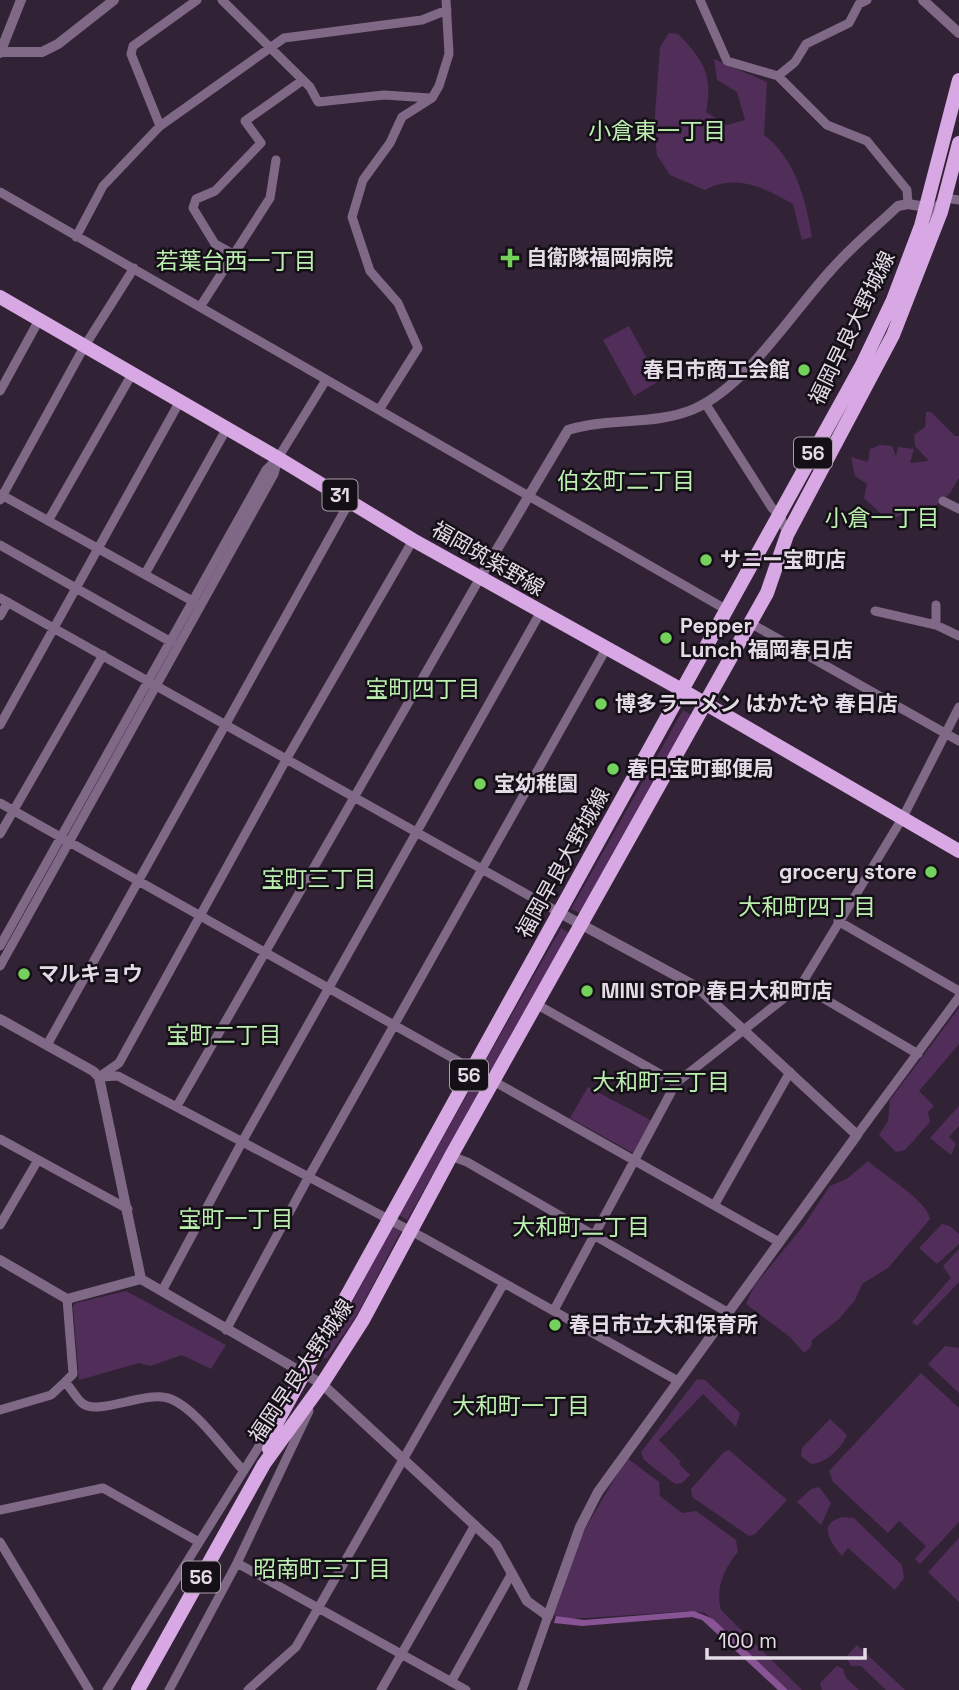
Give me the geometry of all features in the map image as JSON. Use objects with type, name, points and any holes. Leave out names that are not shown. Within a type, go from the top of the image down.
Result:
[{"type":"main road","name":"福岡早良大野城線","points":[[264,1464],[277,1422],[862,365],[893,300],[921,226],[959,80]]},
{"type":"main road","name":"福岡早良大野城線","points":[[138,1690],[264,1464],[322,1384],[363,1320],[451,1156],[583,926],[767,593],[787,535],[893,335],[952,199],[959,141]]},
{"type":"main road","name":"福岡筑紫野線","points":[[0,297],[278,458],[413,540],[682,690],[959,851]]},
{"type":"street","points":[[21,0],[0,52],[41,51],[58,44],[114,0]]},
{"type":"street","points":[[160,126],[131,54],[133,46],[197,0]]},
{"type":"street","points":[[222,0],[303,80],[318,102],[384,95],[432,98]]},
{"type":"street","points":[[700,0],[727,61],[778,76],[827,125],[867,141],[906,190],[908,204]]},
{"type":"street","points":[[778,76],[795,62],[806,44],[829,30],[849,23],[859,4],[866,0]]},
{"type":"street","points":[[923,0],[959,33]]},
{"type":"street","points":[[76,237],[103,186],[160,126],[284,38],[422,20],[446,5],[449,54],[439,86],[432,98],[402,117],[390,143],[363,180],[352,217],[370,271],[398,303],[418,348],[379,410]]},
{"type":"street","points":[[234,255],[215,244],[193,208],[196,199],[215,191],[261,143],[245,121],[303,80]]},
{"type":"street","points":[[937,164],[951,144],[959,141]]},
{"type":"street","points":[[200,307],[270,198],[276,160]]},
{"type":"street","points":[[0,192],[727,610]]},
{"type":"street","points":[[921,226],[952,199]]},
{"type":"street","points":[[177,1106],[354,795],[568,430],[589,423],[667,417],[717,398],[737,379],[833,267],[898,206],[908,204],[926,207]]},
{"type":"street","points":[[134,268],[84,347],[1,497],[197,603]]},
{"type":"street","points":[[0,391],[39,320]]},
{"type":"street","points":[[48,521],[132,374]]},
{"type":"street","points":[[0,966],[65,840],[197,603],[266,470],[278,458],[326,380]]},
{"type":"street","points":[[0,725],[55,629],[96,547],[180,401]]},
{"type":"street","points":[[705,403],[772,508],[780,515],[787,535]]},
{"type":"street","points":[[145,574],[227,428]]},
{"type":"street","points":[[47,1045],[350,501]]},
{"type":"street","points":[[943,501],[959,509]]},
{"type":"street","points":[[780,515],[791,514],[802,505]]},
{"type":"street","points":[[99,1077],[120,1063],[200,915],[413,540]]},
{"type":"street","points":[[0,545],[171,642]]},
{"type":"street","points":[[0,616],[4,600],[417,830],[583,926],[697,987],[858,1135]]},
{"type":"street","points":[[153,683],[171,642],[197,603]]},
{"type":"street","points":[[936,605],[936,625]]},
{"type":"street","points":[[875,611],[936,625],[959,636]]},
{"type":"street","points":[[162,1291],[242,1142],[540,613]]},
{"type":"street","points":[[750,623],[959,741]]},
{"type":"street","points":[[226,1329],[394,1024],[606,649]]},
{"type":"street","points":[[0,834],[103,655]]},
{"type":"street","points":[[554,1310],[676,1083],[801,985],[903,817],[959,707]]},
{"type":"street","points":[[0,803],[779,1242]]},
{"type":"street","points":[[0,946],[65,840]]},
{"type":"street","points":[[838,921],[959,991]]},
{"type":"street","points":[[801,985],[918,1054]]},
{"type":"street","points":[[522,1690],[580,1527],[598,1492],[959,997]]},
{"type":"street","points":[[536,1004],[676,1083]]},
{"type":"street","points":[[0,1019],[99,1077],[118,1076],[410,1230],[678,1381]]},
{"type":"street","points":[[715,1204],[790,1072]]},
{"type":"street","points":[[99,1077],[141,1279]]},
{"type":"street","points":[[0,1139],[128,1209]]},
{"type":"street","points":[[451,1156],[467,1162],[727,1312]]},
{"type":"street","points":[[0,1225],[38,1160]]},
{"type":"street","points":[[0,1260],[67,1299],[141,1279],[322,1384],[496,1545],[527,1601],[547,1617]]},
{"type":"street","points":[[247,1690],[296,1647],[320,1610],[504,1283]]},
{"type":"street","points":[[0,1409],[51,1395],[73,1374],[67,1299]]},
{"type":"street","points":[[65,1382],[83,1405],[94,1408],[150,1397],[169,1398],[185,1407],[243,1470]]},
{"type":"street","points":[[169,1690],[237,1563],[322,1384]]},
{"type":"street","points":[[107,1690],[264,1433],[277,1422]]},
{"type":"street","points":[[0,1510],[103,1488],[199,1542]]},
{"type":"street","points":[[382,1690],[475,1525]]},
{"type":"street","points":[[0,1542],[89,1690]]},
{"type":"street","points":[[237,1563],[466,1690]]},
{"type":"street","points":[[451,1682],[512,1573]]},
{"type":"shaded area","points":[[669,33],[678,34],[700,61],[707,78],[706,112],[727,125],[745,120],[737,92],[717,80],[714,59],[767,82],[764,135],[784,155],[791,168],[802,195],[812,237],[802,240],[793,204],[761,188],[728,183],[705,190],[670,175],[657,155],[654,129],[660,47]]},
{"type":"shaded area","points":[[629,326],[659,381],[634,396],[603,340]]},
{"type":"shaded area","points":[[926,412],[931,412],[955,436],[959,436],[959,478],[950,493],[933,508],[913,509],[889,521],[864,498],[867,484],[855,476],[851,457],[868,462],[870,449],[880,445],[892,446],[896,456],[898,447],[914,449],[910,463],[929,461],[915,446],[914,435],[925,427]]},
{"type":"shaded area","points":[[683,710],[692,715],[580,913],[571,909]]},
{"type":"shaded area","points":[[561,928],[569,933],[491,1072],[482,1067]]},
{"type":"shaded area","points":[[959,1008],[959,1044],[919,1091],[934,1106],[928,1112],[930,1122],[905,1150],[896,1152],[879,1135],[888,1121],[890,1100]]},
{"type":"shaded area","points":[[477,1077],[485,1082],[407,1220],[399,1215]]},
{"type":"shaded area","points":[[588,1087],[652,1121],[635,1154],[570,1118]]},
{"type":"shaded area","points":[[959,1106],[959,1126],[949,1137],[956,1144],[951,1155],[930,1138]]},
{"type":"shaded area","points":[[868,1161],[913,1196],[930,1219],[888,1268],[862,1284],[855,1300],[839,1319],[812,1340],[811,1347],[804,1353],[790,1337],[746,1304],[754,1286],[804,1225],[830,1186],[848,1178]]},
{"type":"shaded area","points":[[942,1224],[950,1226],[959,1234],[959,1244],[937,1264],[919,1248]]},
{"type":"shaded area","points":[[393,1225],[402,1229],[357,1315],[327,1358],[323,1358]]},
{"type":"shaded area","points":[[959,1249],[959,1282],[917,1326],[912,1322],[951,1278],[943,1266]]},
{"type":"shaded area","points":[[126,1291],[226,1345],[211,1369],[182,1355],[150,1366],[139,1363],[79,1380],[73,1306]]},
{"type":"shaded area","points":[[945,1346],[959,1348],[959,1393],[928,1364]]},
{"type":"shaded area","points":[[921,1373],[959,1408],[959,1522],[920,1564],[915,1559],[926,1546],[899,1521],[888,1533],[833,1482],[829,1471]]},
{"type":"shaded area","points":[[697,1379],[705,1380],[740,1413],[736,1427],[703,1394],[659,1440],[690,1475],[682,1483],[675,1484],[644,1460],[641,1452]]},
{"type":"shaded area","points":[[830,1419],[847,1435],[832,1454],[811,1464],[801,1456],[802,1448]]},
{"type":"shaded area","points":[[729,1450],[787,1500],[755,1534],[749,1536],[692,1497],[691,1489],[724,1452]]},
{"type":"shaded area","points":[[627,1458],[659,1482],[660,1496],[682,1513],[696,1511],[736,1540],[738,1552],[725,1572],[720,1587],[721,1610],[802,1690],[788,1690],[705,1613],[693,1611],[569,1619],[554,1615],[583,1532]]},
{"type":"shaded area","points":[[819,1487],[831,1503],[821,1525],[797,1502],[811,1489]]},
{"type":"shaded area","points":[[843,1517],[854,1518],[902,1565],[904,1578],[895,1590],[848,1548],[842,1556],[833,1545],[828,1528],[835,1520]]},
{"type":"shaded area","points":[[959,1538],[959,1602],[928,1572]]},
{"type":"shaded area","points":[[694,1611],[713,1619],[788,1690],[778,1690],[702,1620],[692,1617],[582,1626],[554,1623],[556,1616],[584,1620]]},
{"type":"shaded area","points":[[857,1645],[905,1690],[886,1690],[861,1666],[851,1666],[846,1657]]},
{"type":"shaded area","points":[[837,1666],[843,1669],[846,1678],[859,1690],[822,1690],[820,1683]]},
{"type":"place","name":"自衛隊福岡病院","points":[[510,258]]},
{"type":"place","name":"春日市商工会館","points":[[804,370]]},
{"type":"place","name":"サニー宝町店","points":[[706,560]]},
{"type":"place","name":"Pepper Lunch 福岡春日店","points":[[666,638]]},
{"type":"place","name":"博多ラーメン はかたや 春日店","points":[[601,704]]},
{"type":"place","name":"春日宝町郵便局","points":[[613,769]]},
{"type":"place","name":"宝幼稚園","points":[[480,784]]},
{"type":"place","name":"grocery store","points":[[931,872]]},
{"type":"place","name":"マルキョウ","points":[[24,974]]},
{"type":"place","name":"MINI STOP 春日大和町店","points":[[587,991]]},
{"type":"place","name":"春日市立大和保育所","points":[[555,1325]]},
{"type":"district","name":"小倉東一丁目","points":[[657,131]]},
{"type":"district","name":"若葉台西一丁目","points":[[236,261]]},
{"type":"district","name":"伯玄町二丁目","points":[[626,481]]},
{"type":"district","name":"小倉一丁目","points":[[882,518]]},
{"type":"district","name":"宝町四丁目","points":[[423,689]]},
{"type":"district","name":"宝町三丁目","points":[[319,879]]},
{"type":"district","name":"大和町四丁目","points":[[807,907]]},
{"type":"district","name":"宝町二丁目","points":[[224,1035]]},
{"type":"district","name":"大和町三丁目","points":[[661,1082]]},
{"type":"district","name":"宝町一丁目","points":[[236,1219]]},
{"type":"district","name":"大和町二丁目","points":[[581,1227]]},
{"type":"district","name":"大和町一丁目","points":[[521,1406]]},
{"type":"district","name":"昭南町三丁目","points":[[322,1569]]}]
